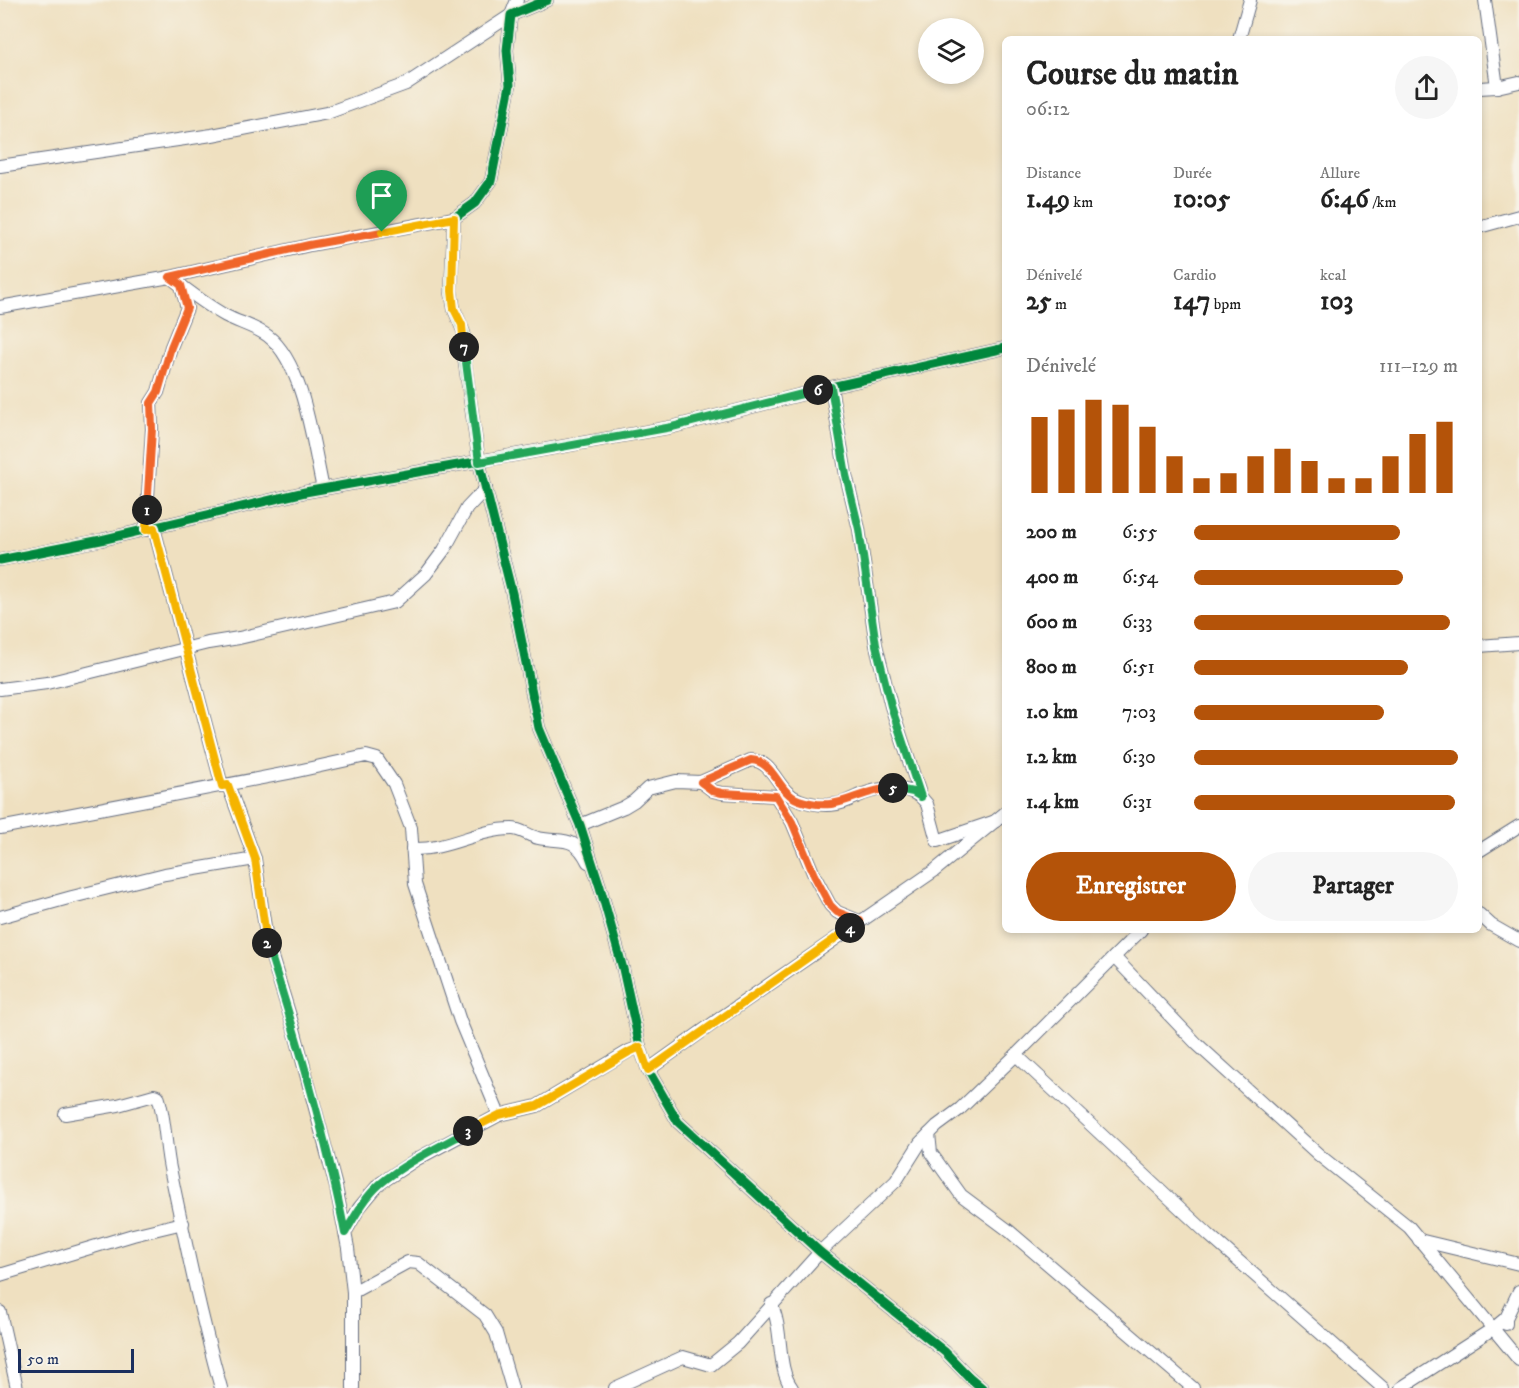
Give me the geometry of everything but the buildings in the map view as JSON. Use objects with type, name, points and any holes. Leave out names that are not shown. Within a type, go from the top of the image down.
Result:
[{"type":"street","points":[[0,307],[170,277],[309,245],[454,218],[475,203],[492,181],[510,85],[507,56],[511,15],[517,0]]},
{"type":"street","points":[[0,166],[212,135],[327,113],[406,84],[511,15],[547,0]]},
{"type":"street","points":[[1240,36],[1250,0]]},
{"type":"street","points":[[1485,0],[1497,87]]},
{"type":"street","points":[[1482,88],[1519,82]]},
{"type":"street","points":[[1482,226],[1519,216]]},
{"type":"street","points":[[454,218],[452,291],[454,309],[464,333],[464,357],[479,462],[512,593],[539,728],[580,825],[600,887],[623,969],[640,1047],[648,1070],[678,1122],[820,1252],[945,1352],[982,1388]]},
{"type":"street","points":[[170,277],[226,316],[270,337],[281,351],[302,392],[322,489]]},
{"type":"street","points":[[181,285],[187,308],[171,347],[158,392],[151,403],[150,529],[225,785],[255,859],[267,941],[294,1029],[336,1187],[353,1292],[353,1388]]},
{"type":"street","points":[[0,561],[322,489],[672,427],[831,387],[1002,349]]},
{"type":"street","points":[[831,387],[846,475],[859,529],[876,645],[891,706],[921,797]]},
{"type":"street","points":[[0,689],[47,683],[208,643],[395,602],[426,574],[444,550],[467,508],[486,488]]},
{"type":"street","points":[[472,502],[492,513]]},
{"type":"street","points":[[1482,646],[1519,643]]},
{"type":"street","points":[[0,828],[366,756],[378,759],[394,784],[411,828],[415,884],[460,1021],[499,1115]]},
{"type":"street","points":[[580,825],[624,807],[648,788],[680,781],[701,782],[751,760],[763,763],[769,768],[785,792],[811,803],[835,805],[864,794],[891,788],[913,792],[927,804],[938,841],[1000,817]]},
{"type":"street","points":[[701,782],[713,791],[722,793],[776,796],[792,822],[814,875],[830,905],[837,912],[860,921]]},
{"type":"street","points":[[648,1070],[934,871],[1000,817]]},
{"type":"street","points":[[1482,849],[1519,826]]},
{"type":"street","points":[[412,849],[425,849],[491,832],[513,829],[537,838],[567,840],[586,858],[600,887]]},
{"type":"street","points":[[0,917],[165,874],[255,859]]},
{"type":"street","points":[[1482,917],[1491,926],[1519,941]]},
{"type":"street","points":[[615,1388],[683,1357],[711,1365],[738,1344],[771,1304],[820,1252],[896,1181],[920,1143],[1016,1055],[1138,933]]},
{"type":"street","points":[[1114,957],[1197,1044],[1319,1155],[1409,1227],[1517,1356]]},
{"type":"street","points":[[345,1233],[359,1208],[380,1184],[417,1159],[499,1115],[537,1106],[640,1047]]},
{"type":"street","points":[[1016,1055],[1209,1234],[1383,1388]]},
{"type":"street","points":[[65,1114],[158,1096],[170,1171],[183,1223],[202,1321],[220,1388]]},
{"type":"street","points":[[929,1134],[931,1154],[961,1195],[1008,1230],[1193,1388]]},
{"type":"street","points":[[0,1275],[133,1235],[183,1223]]},
{"type":"street","points":[[1419,1240],[1519,1264]]},
{"type":"street","points":[[353,1292],[408,1262],[418,1263],[485,1315],[496,1333],[512,1388]]},
{"type":"street","points":[[1517,1356],[1506,1332],[1506,1318],[1519,1291]]},
{"type":"street","points":[[771,1304],[777,1315],[784,1373],[792,1388]]},
{"type":"street","points":[[0,1312],[16,1388]]},
{"type":"street","points":[[1401,1388],[1506,1318]]},
{"type":"cycle path","points":[[547,0],[511,15],[507,50],[510,85],[491,181],[475,203],[454,218],[451,291],[454,309],[464,333],[464,357],[479,462],[512,593],[539,728],[580,825],[600,887],[623,969],[640,1047],[648,1070],[678,1122],[820,1252],[945,1352],[982,1388]]},
{"type":"cycle path","points":[[0,560],[101,540],[305,492],[672,427],[831,387],[1002,349]]},
{"type":"route","points":[[454,218],[452,291],[454,309],[464,333],[464,357],[479,462],[672,427],[831,387],[846,475],[859,529],[876,645],[891,706],[921,797],[905,789],[891,788],[864,794],[835,805],[811,803],[785,792],[769,768],[756,760],[751,760],[701,782],[713,791],[722,793],[776,796],[792,822],[814,875],[830,905],[837,912],[860,921],[648,1070],[640,1047],[537,1106],[499,1115],[417,1159],[380,1184],[359,1208],[345,1233],[336,1187],[294,1029],[267,941],[255,859],[228,785],[222,786],[154,528],[146,530],[152,429],[151,403],[158,392],[171,347],[187,308],[181,285],[170,277],[309,245],[382,232],[454,218]]}]
